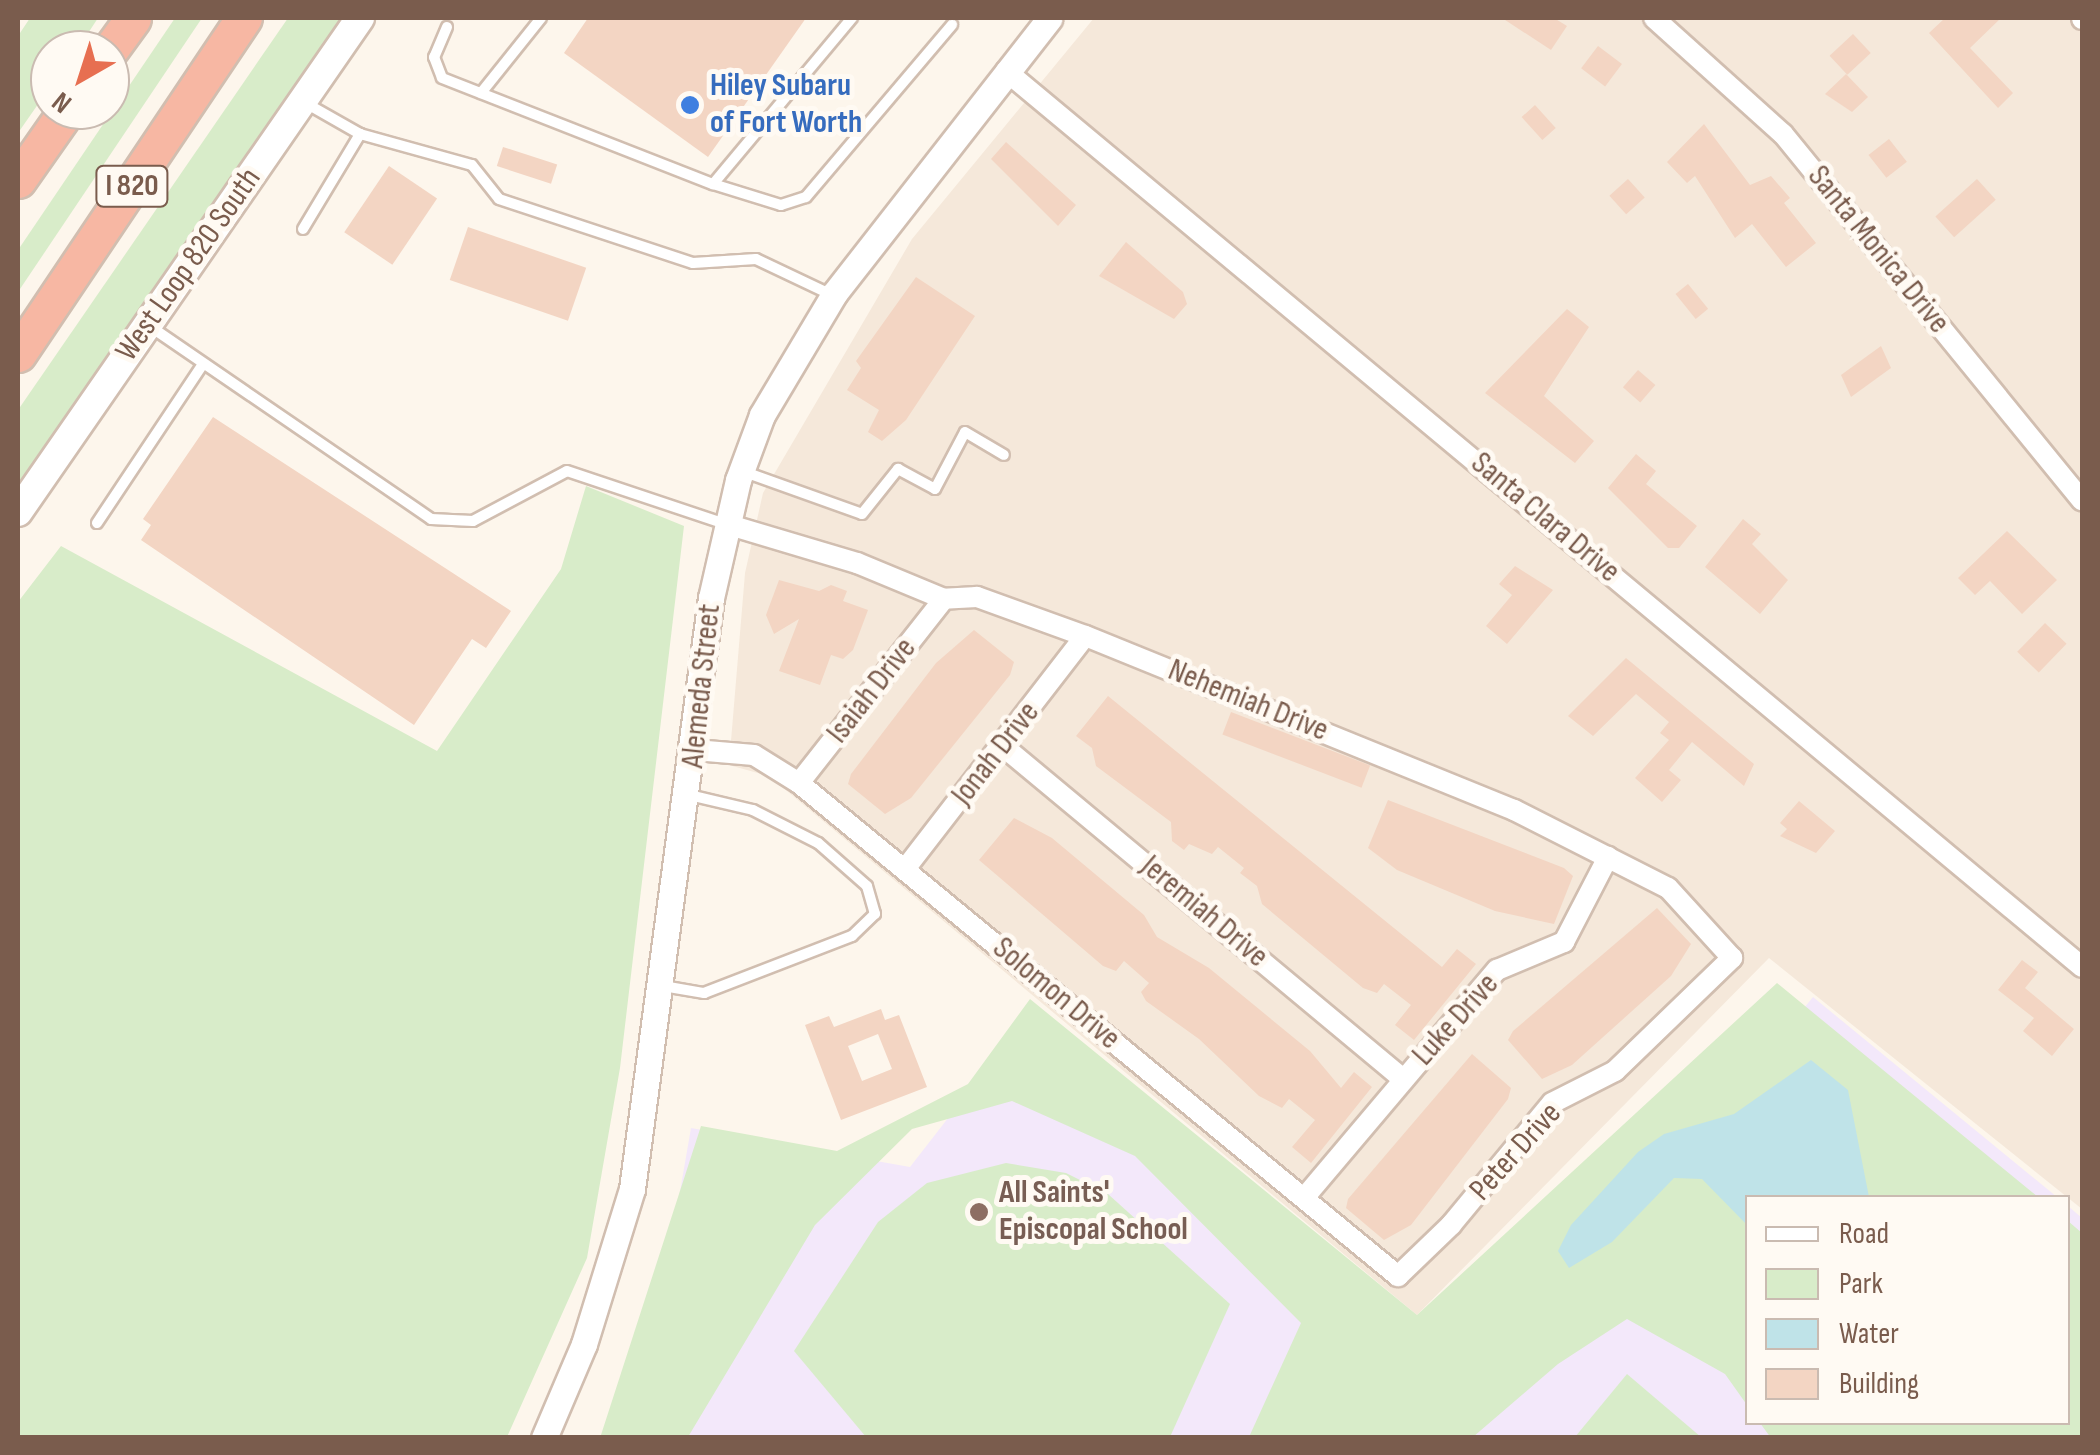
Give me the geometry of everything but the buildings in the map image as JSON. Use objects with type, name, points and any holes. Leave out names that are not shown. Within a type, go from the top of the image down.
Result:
[{"type":"highway","name":"I 820","points":[[18,354],[244,18]]},
{"type":"highway","points":[[18,180],[54,130]]},
{"type":"main road","name":"West Loop 820 South","points":[[18,512],[360,18]]},
{"type":"street","name":"Alemeda Street","points":[[544,1438],[584,1344],[632,1189],[726,524],[742,471],[762,415],[833,296],[1050,18]]},
{"type":"street","name":"Santa Monica Drive","points":[[1654,18],[1783,134],[2082,501]]},
{"type":"street","name":"Santa Clara Drive","points":[[1006,71],[2082,967]]},
{"type":"street","name":"Nehemiah Drive","points":[[726,524],[857,563],[944,599],[976,597],[1085,636],[1514,810],[1668,888],[1732,958]]},
{"type":"street","name":"Isaiah Drive","points":[[799,783],[944,599]]},
{"type":"street","name":"Jonah Drive","points":[[905,869],[1004,746],[1085,636]]},
{"type":"street","name":"Jeremiah Drive","points":[[1004,746],[1403,1079]]},
{"type":"street","name":"Solomon Drive","points":[[695,750],[754,755],[799,783],[1398,1276]]},
{"type":"street","name":"Luke Drive","points":[[1304,1198],[1497,970],[1564,942],[1608,857]]},
{"type":"street","name":"Peter Drive","points":[[1398,1276],[1451,1226],[1552,1103],[1614,1071],[1732,958]]},
{"type":"lane","points":[[481,93],[541,18]]},
{"type":"lane","points":[[713,184],[852,18]]},
{"type":"lane","points":[[446,27],[434,57],[442,78],[713,184],[782,206],[806,197],[952,25]]},
{"type":"lane","points":[[302,101],[360,134],[472,166],[499,198],[693,263],[756,260],[833,296]]},
{"type":"lane","points":[[304,229],[360,134]]},
{"type":"lane","points":[[147,325],[431,519],[473,520],[567,472],[726,524]]},
{"type":"lane","points":[[97,523],[202,364]]},
{"type":"lane","points":[[742,471],[862,514],[898,469],[935,490],[965,432],[1004,455]]},
{"type":"lane","points":[[663,986],[704,994],[852,936],[875,914],[867,886],[818,843],[753,810],[690,794]]},
{"type":"shaded area","points":[[1094,18],[2082,18],[2082,1209],[2070,1195],[2065,1195],[1769,958],[1417,1315],[769,776],[729,765],[745,573],[763,493],[912,239]]},
{"type":"shaded area","name":"All Saints' Episcopal School","points":[[1813,997],[2055,1195],[1745,1195],[1745,1425],[2070,1425],[2070,1208],[2082,1218],[2082,1437],[605,1438],[678,1203],[691,1128],[910,1167],[1032,1010],[1496,1386]]},
{"type":"green space","points":[[30,18],[98,18],[90,30],[30,30],[30,116],[18,133],[18,36]]},
{"type":"green space","points":[[175,18],[202,18],[130,125],[130,84]]},
{"type":"green space","points":[[288,18],[350,18],[18,501],[18,410]]},
{"type":"green space","points":[[99,130],[127,130],[18,292],[18,250]]},
{"type":"green space","points":[[586,486],[684,526],[620,1068],[587,1258],[507,1437],[18,1437],[18,602],[61,546],[437,751],[561,569]]},
{"type":"green space","points":[[1777,983],[2036,1195],[1745,1195],[1745,1402],[1725,1374],[1627,1319],[1558,1364],[1473,1437],[1249,1437],[1301,1323],[1135,1156],[1012,1101],[912,1129],[815,1225],[688,1437],[600,1438],[701,1126],[837,1151],[968,1084],[1030,999],[1417,1315]]},
{"type":"green space","points":[[1006,1163],[1066,1173],[1108,1194],[1230,1304],[1170,1437],[866,1437],[794,1351],[878,1222],[927,1183]]},
{"type":"green space","points":[[2070,1223],[2082,1233],[2082,1437],[1771,1438],[1761,1425],[2070,1425]]},
{"type":"green space","points":[[1627,1374],[1701,1437],[1575,1437]]},
{"type":"water","points":[[1811,1060],[1848,1090],[1869,1195],[1745,1195],[1745,1223],[1702,1179],[1674,1178],[1612,1242],[1569,1268],[1558,1251],[1571,1225],[1638,1152],[1664,1134],[1734,1114]]},
{"type":"place","name":"Hiley Subaru of Fort Worth","points":[[690,105]]},
{"type":"place","name":"All Saints' Episcopal School","points":[[979,1212]]}]
